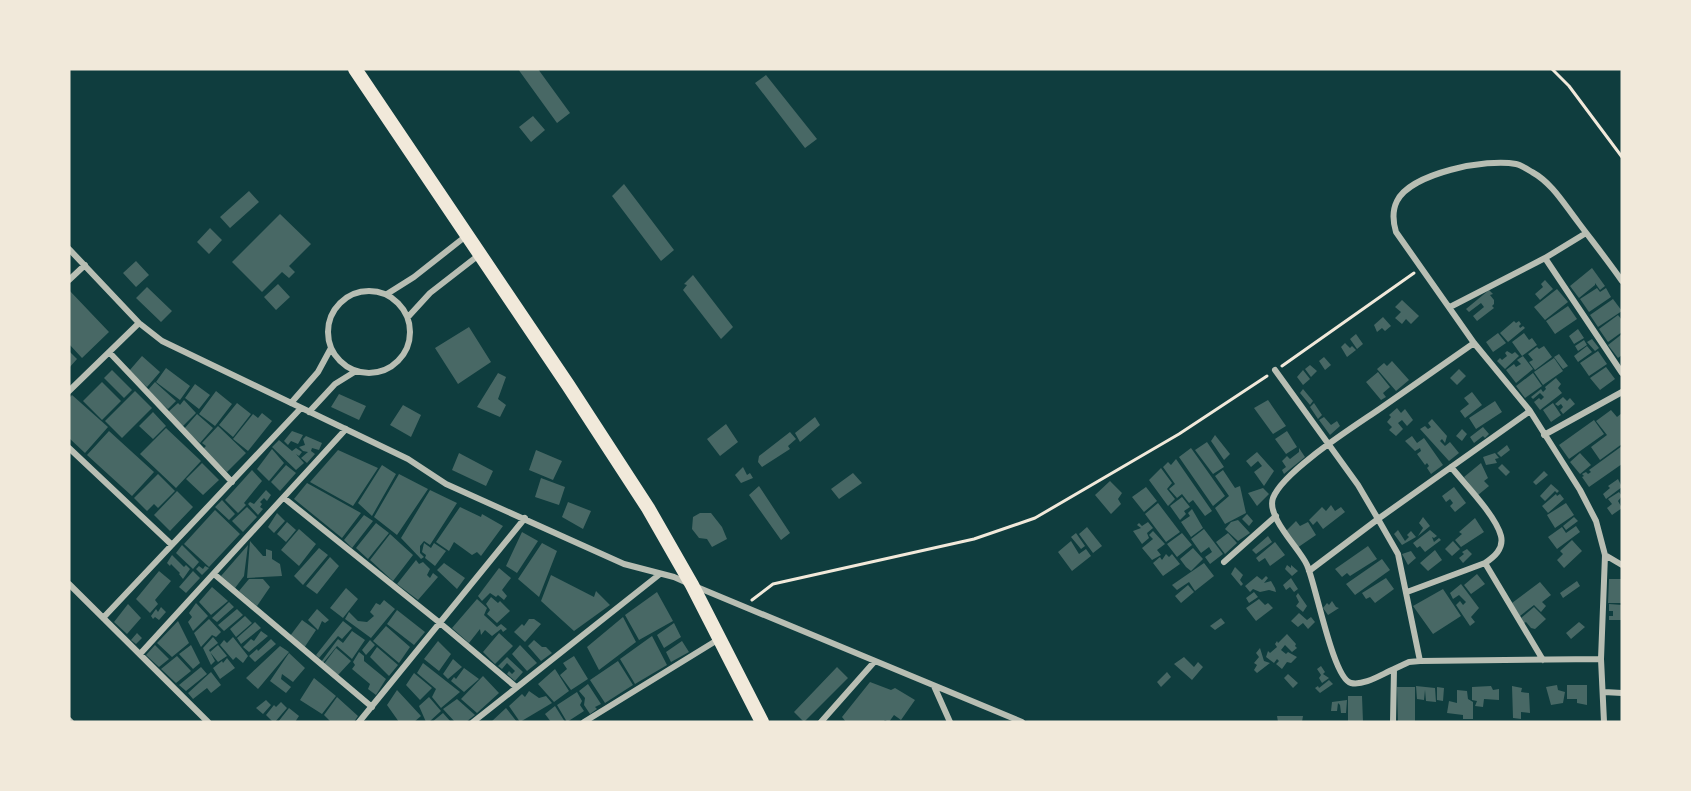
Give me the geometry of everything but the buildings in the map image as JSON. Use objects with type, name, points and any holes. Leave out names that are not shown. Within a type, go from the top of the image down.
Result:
[{"type":"main road","points":[[355,69],[670,543],[720,639],[758,720]]},
{"type":"street","points":[[1604,722],[1601,659],[1605,555],[1596,521],[1580,490],[1530,411],[1474,343],[1396,232],[1393,223],[1394,209],[1405,191],[1416,183],[1441,173],[1488,162],[1517,164],[1546,181],[1603,253],[1622,282]]},
{"type":"street","points":[[1450,307],[1545,258],[1587,233]]},
{"type":"street","points":[[387,294],[414,277],[466,236]]},
{"type":"street","points":[[69,249],[138,323],[174,348],[408,459],[446,484],[624,564],[692,585],[1022,722]]},
{"type":"street","points":[[408,317],[430,293],[479,255]]},
{"type":"street","points":[[1545,258],[1622,373]]},
{"type":"street","points":[[69,280],[85,266]]},
{"type":"street","points":[[362,291],[387,294],[403,308],[408,317],[411,330],[404,356],[394,365],[382,371],[369,373],[356,371],[337,358],[331,348],[328,336],[329,323],[340,302],[350,295],[362,291]]},
{"type":"street","points":[[69,391],[138,323]]},
{"type":"street","points":[[1474,343],[1328,444],[1289,477],[1276,492],[1271,505],[1283,530],[1307,564],[1333,657],[1347,681],[1358,683],[1409,662],[1420,661],[1601,659]]},
{"type":"street","points":[[291,403],[318,372],[331,348]]},
{"type":"street","points":[[109,352],[232,482]]},
{"type":"street","points":[[1275,370],[1358,485],[1398,554],[1420,661]]},
{"type":"street","points":[[309,412],[335,384],[356,371]]},
{"type":"street","points":[[1544,435],[1622,392]]},
{"type":"street","points":[[103,618],[300,408]]},
{"type":"street","points":[[1309,571],[1530,411]]},
{"type":"street","points":[[140,654],[346,429]]},
{"type":"street","points":[[69,448],[172,545]]},
{"type":"street","points":[[1407,592],[1485,562],[1494,557],[1501,544],[1501,536],[1488,512],[1451,467]]},
{"type":"street","points":[[284,498],[516,687]]},
{"type":"street","points":[[1224,562],[1276,516]]},
{"type":"street","points":[[359,722],[525,518]]},
{"type":"street","points":[[1605,555],[1622,565]]},
{"type":"street","points":[[1485,562],[1543,660]]},
{"type":"street","points":[[214,574],[372,707]]},
{"type":"street","points":[[473,722],[660,574]]},
{"type":"street","points":[[69,584],[208,722]]},
{"type":"street","points":[[584,722],[720,639]]},
{"type":"street","points":[[821,722],[875,661]]},
{"type":"street","points":[[1393,722],[1394,669]]},
{"type":"street","points":[[934,686],[950,722]]},
{"type":"street","points":[[1604,692],[1622,693]]},
{"type":"path","points":[[1551,69],[1569,86],[1622,157]]},
{"type":"path","points":[[744,606],[773,584],[974,539],[1035,518],[1179,434],[1420,268]]}]
